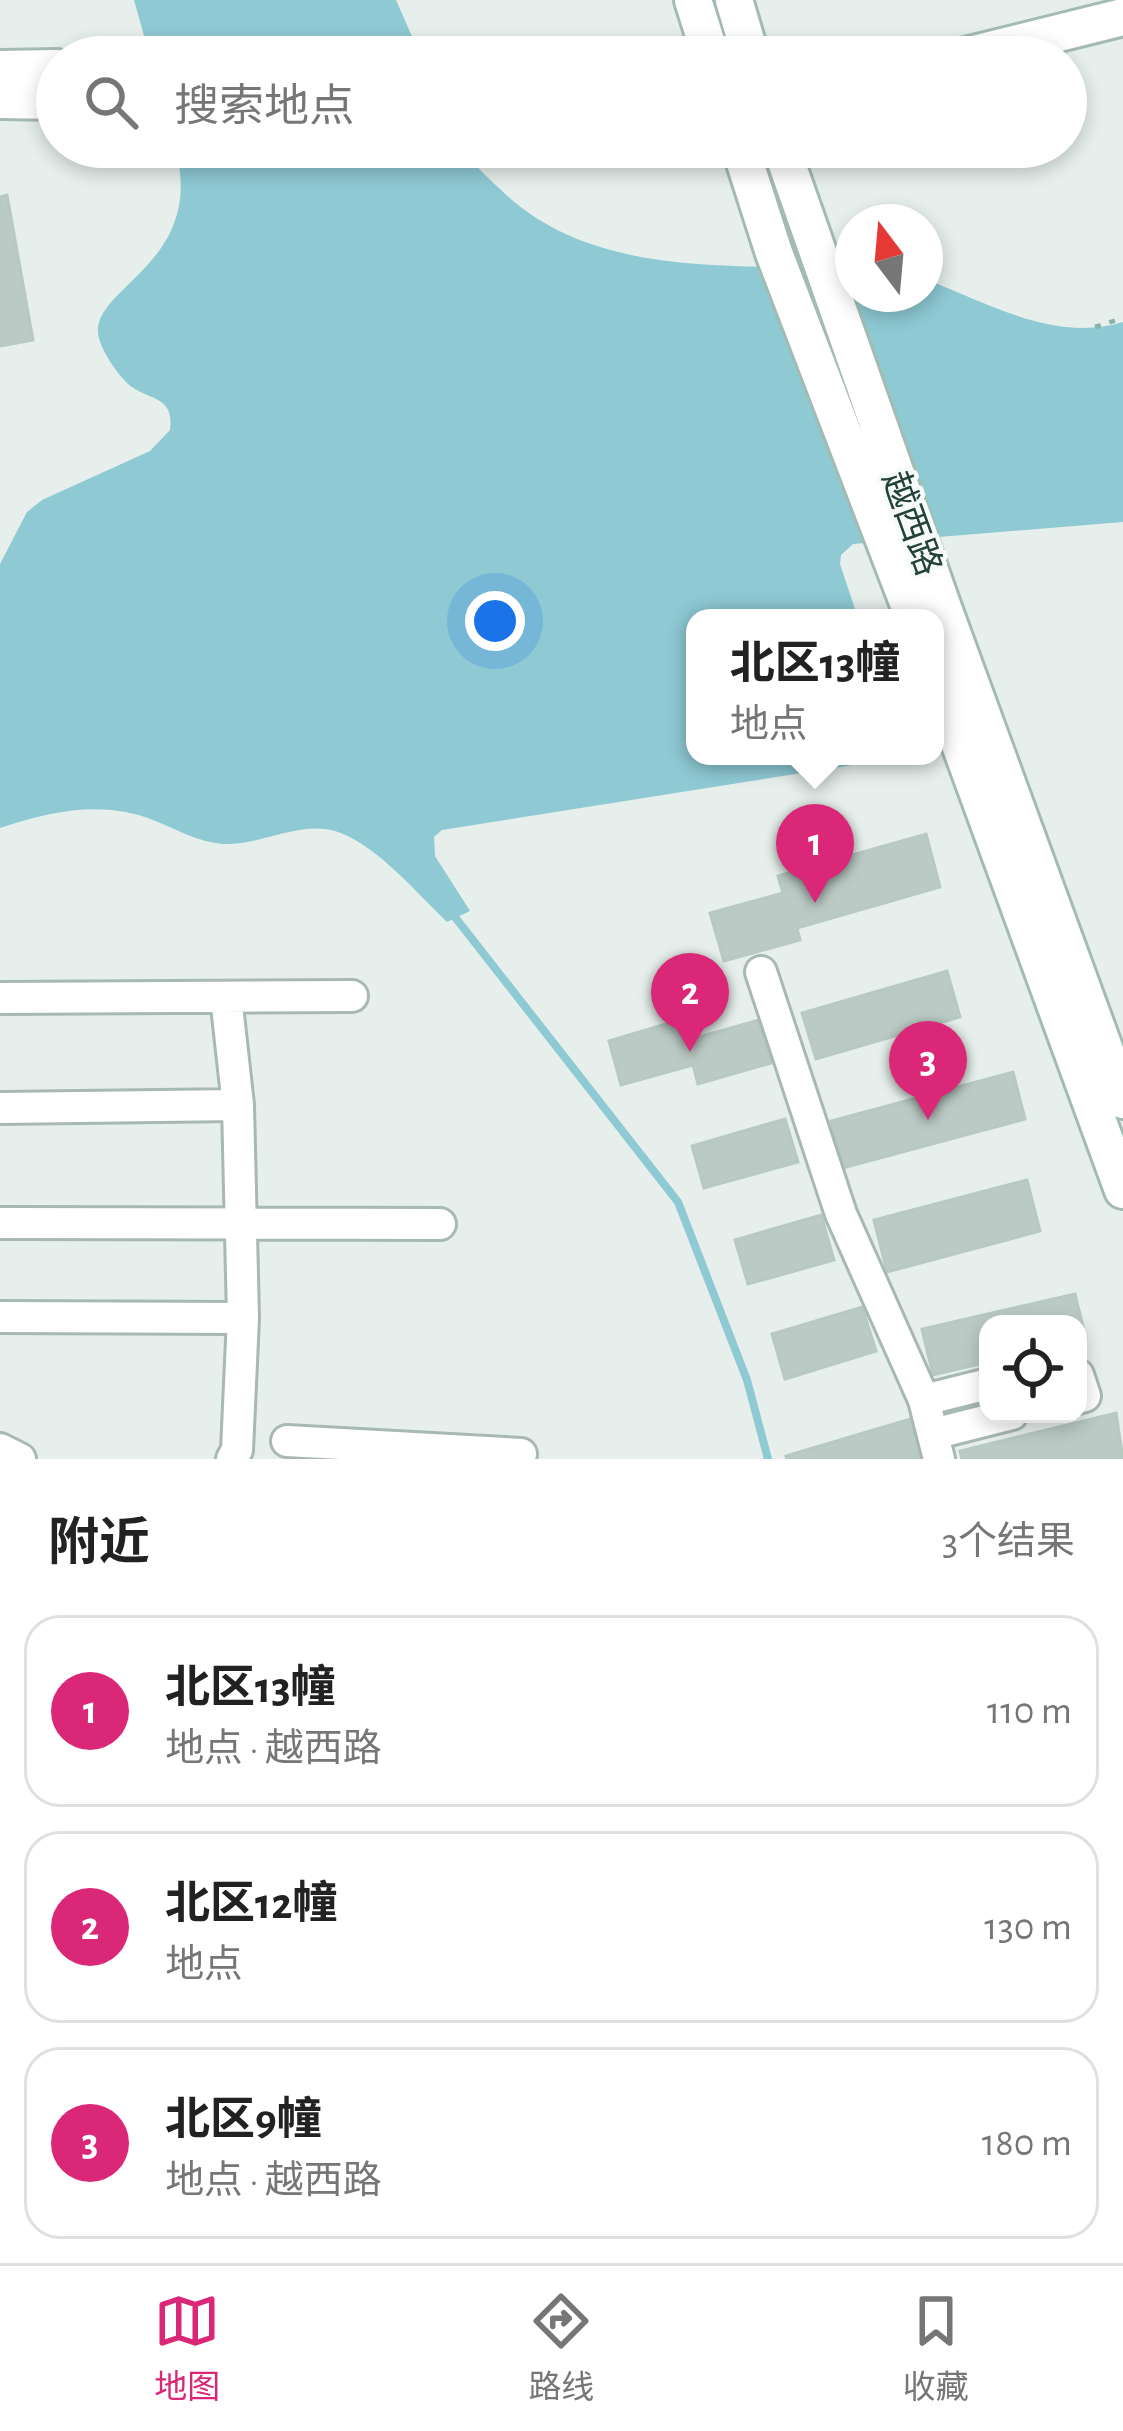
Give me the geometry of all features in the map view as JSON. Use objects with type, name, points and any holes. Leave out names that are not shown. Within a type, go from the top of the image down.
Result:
[{"type":"main road","points":[[694,0],[705,36]]},
{"type":"main road","points":[[734,0],[745,36]]},
{"type":"main road","points":[[1047,36],[1123,17]]},
{"type":"main road","points":[[1087,48],[1123,38]]},
{"type":"main road","points":[[0,69],[36,68]]},
{"type":"main road","points":[[0,100],[36,101]]},
{"type":"main road","name":"越西路","points":[[747,168],[774,253],[921,609]]},
{"type":"main road","name":"越西路","points":[[788,168],[922,609]]},
{"type":"main road","name":"越西路","points":[[944,663],[1120,1084]]},
{"type":"main road","points":[[944,701],[1123,1190]]},
{"type":"street","points":[[761,972],[841,1214],[924,1400],[936,1446],[991,1423]]},
{"type":"street","points":[[0,998],[352,996]]},
{"type":"street","points":[[226,997],[238,1105],[241,1222],[237,1450],[232,1459]]},
{"type":"street","points":[[0,1108],[238,1105]]},
{"type":"street","points":[[0,1223],[440,1224]]},
{"type":"street","points":[[0,1317],[242,1318]]},
{"type":"street","points":[[924,1400],[979,1386]]},
{"type":"street","points":[[286,1441],[395,1453],[521,1454]]},
{"type":"street","points":[[0,1449],[20,1459]]},
{"type":"path","points":[[1095,326],[1123,318]]},
{"type":"water","points":[[134,0],[396,0],[412,36],[144,36]]},
{"type":"water","points":[[178,168],[479,168],[536,218],[577,239],[621,253],[714,265],[835,267],[835,312],[943,312],[943,286],[1047,324],[1072,328],[1123,322],[1123,522],[853,544],[841,555],[840,564],[855,609],[686,609],[686,765],[852,765],[442,830],[434,837],[435,856],[470,911],[447,922],[370,849],[327,829],[223,844],[134,814],[96,809],[57,813],[0,828],[0,564],[27,512],[42,500],[150,451],[170,430],[169,411],[122,377],[98,333],[101,316],[164,244],[176,218]]},
{"type":"building","points":[[7,195],[33,340],[0,346],[0,197]]},
{"type":"building","points":[[926,834],[940,887],[797,928],[800,940],[724,961],[710,913],[783,893],[778,876]]},
{"type":"building","points":[[947,971],[960,1017],[816,1059],[802,1013]]},
{"type":"building","points":[[683,1019],[688,1040],[759,1020],[771,1063],[698,1084],[693,1065],[621,1085],[609,1041]]},
{"type":"building","points":[[1013,1072],[1025,1119],[843,1168],[831,1121]]},
{"type":"building","points":[[785,1119],[798,1162],[704,1188],[692,1146]]},
{"type":"building","points":[[1027,1180],[1040,1231],[887,1272],[874,1220]]},
{"type":"building","points":[[821,1215],[834,1260],[748,1284],[735,1240]]},
{"type":"building","points":[[1075,1294],[1080,1315],[983,1315]]},
{"type":"building","points":[[862,1307],[876,1351],[785,1379],[772,1334]]},
{"type":"building","points":[[979,1316],[979,1364],[933,1375],[922,1329]]},
{"type":"building","points":[[1116,1413],[1123,1459],[962,1459],[960,1451]]},
{"type":"building","points":[[910,1419],[922,1459],[786,1456]]},
{"type":"waterway","points":[[451,912],[678,1202],[747,1380],[768,1459]]},
{"type":"place","name":"北区13幢","points":[[815,903]]},
{"type":"place","name":"北区12幢","points":[[690,1052]]},
{"type":"place","name":"北区9幢","points":[[928,1120]]}]
